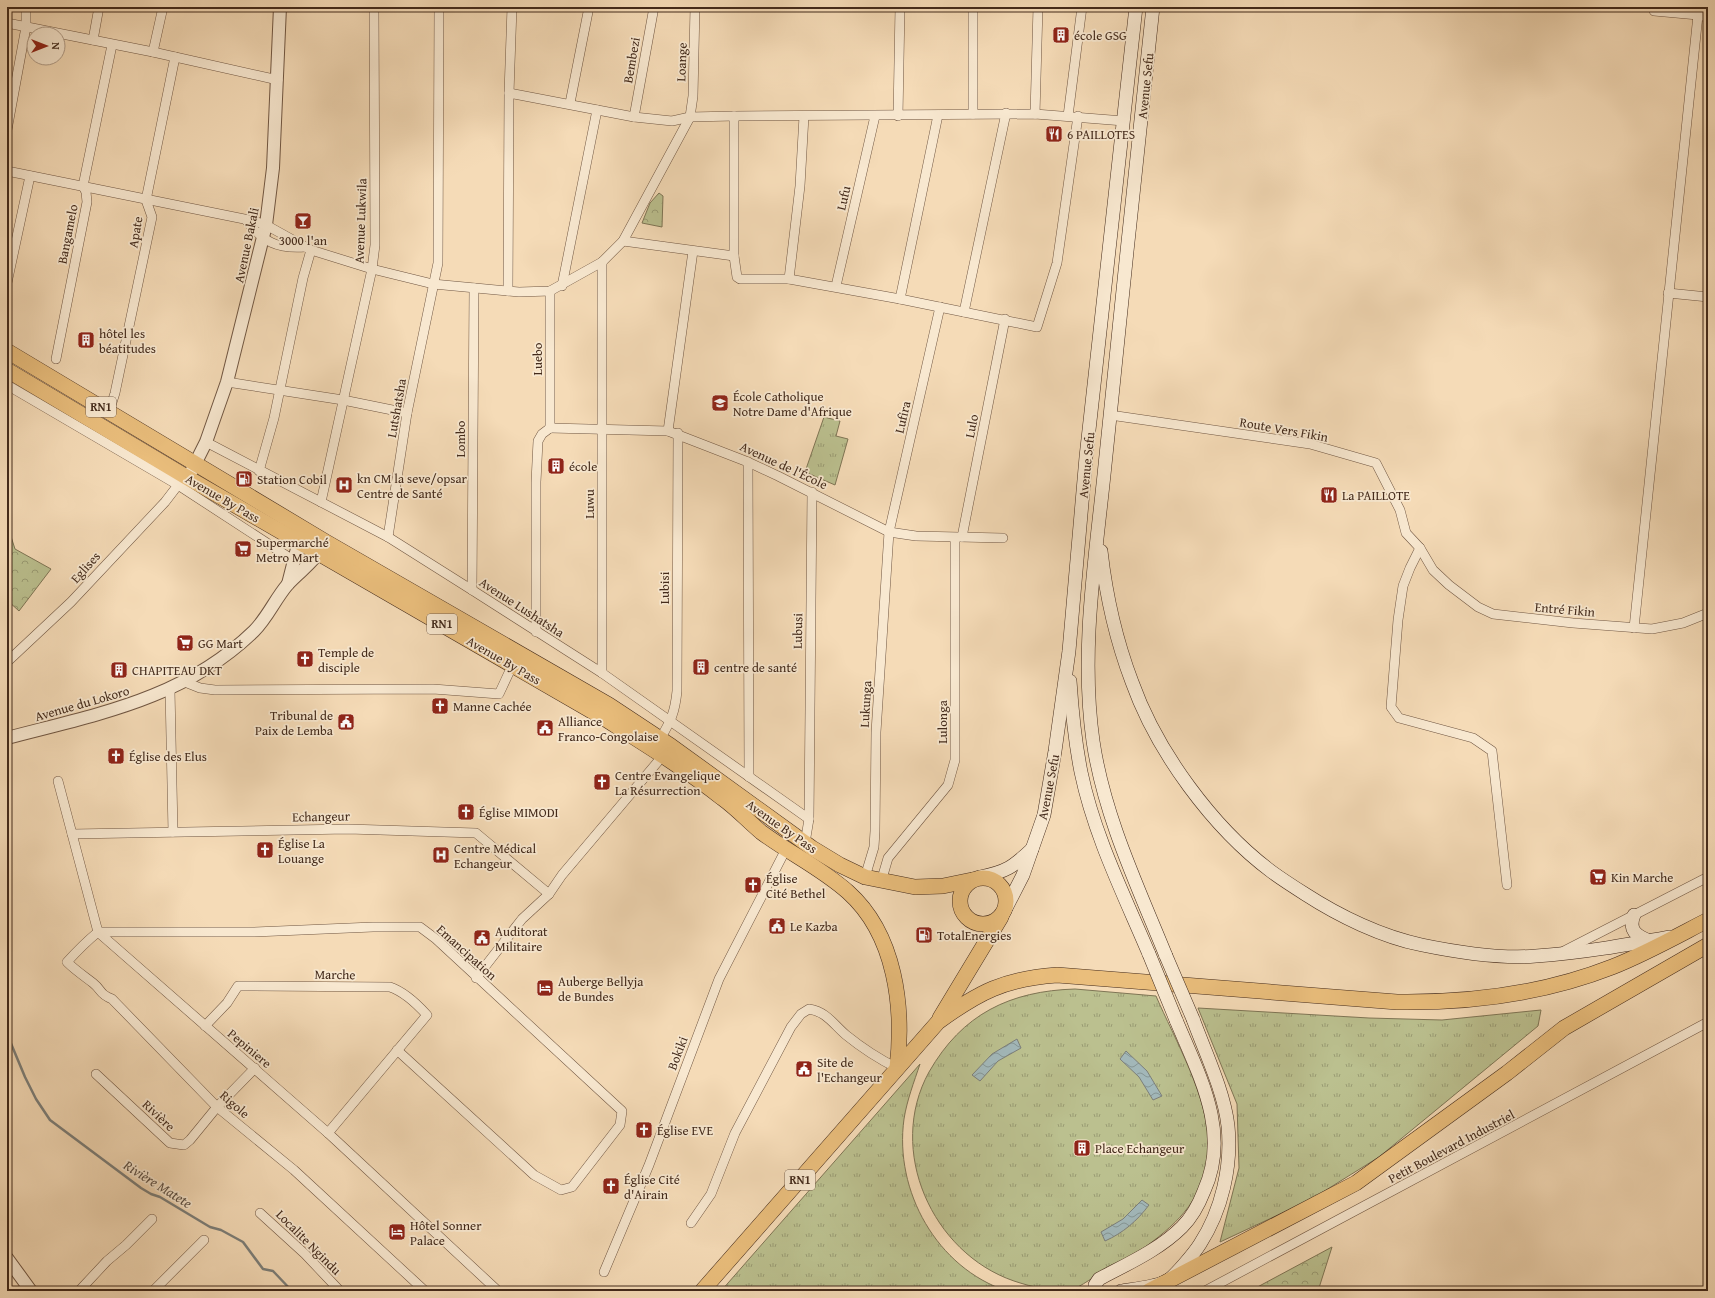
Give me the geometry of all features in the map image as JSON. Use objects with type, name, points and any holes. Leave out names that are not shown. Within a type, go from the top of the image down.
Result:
[{"type":"highway","name":"Avenue By Pass","points":[[7,350],[194,463],[301,534],[512,664],[665,747],[761,831],[786,849],[829,876],[859,903],[873,923],[887,953],[897,986],[900,1040],[896,1068]]},
{"type":"highway","name":"Avenue By Pass","points":[[7,370],[31,391],[183,481],[301,534]]},
{"type":"highway","name":"Avenue By Pass","points":[[323,547],[609,705],[665,747],[806,843],[840,865],[865,877]]},
{"type":"highway","name":"RN1","points":[[865,877],[881,882],[915,887],[943,886],[976,878]]},
{"type":"highway","points":[[938,1022],[1003,914],[1006,903],[1003,890],[993,880],[976,878],[965,885],[960,896],[960,908],[964,915],[977,924],[985,924],[992,923],[1003,914]]},
{"type":"highway","points":[[896,1068],[938,1022],[968,1000],[1020,979],[1062,975],[1397,1002],[1438,1002],[1490,998],[1577,979],[1612,967],[1708,920]]},
{"type":"highway","points":[[1149,1291],[1356,1183],[1507,1073],[1564,1028],[1708,946]]},
{"type":"highway","points":[[971,967],[969,979],[972,989],[986,992]]},
{"type":"highway","name":"RN1","points":[[702,1291],[896,1068]]},
{"type":"main road","name":"Avenue Sefu","points":[[1003,914],[1024,875],[1044,815],[1069,652],[1085,472],[1136,7]]},
{"type":"main road","name":"Avenue Sefu","points":[[1098,526],[1153,7]]},
{"type":"main road","points":[[1085,472],[1104,474]]},
{"type":"main road","points":[[1098,526],[1105,580],[1124,659],[1132,684],[1164,749],[1198,800],[1234,840],[1272,872],[1327,908],[1372,928],[1420,944],[1461,951],[1535,956],[1612,947],[1678,936]]},
{"type":"main road","points":[[1098,526],[1089,618],[1090,709],[1093,740],[1105,797],[1118,837],[1193,1019],[1223,1103],[1228,1125],[1229,1152],[1226,1178],[1220,1200],[1206,1235],[1197,1249],[1166,1282],[1121,1291]]},
{"type":"main road","points":[[1069,652],[1073,718],[1081,772],[1109,862],[1204,1087],[1212,1111],[1215,1143],[1211,1172],[1196,1210],[1181,1228],[1140,1258],[1099,1279],[1095,1285],[1097,1291]]},
{"type":"main road","points":[[976,878],[1006,870],[1034,848]]},
{"type":"main road","points":[[1634,915],[1631,922],[1633,931],[1641,938],[1650,941]]},
{"type":"street","points":[[26,7],[26,26]]},
{"type":"street","points":[[92,40],[99,7]]},
{"type":"street","points":[[153,52],[163,7]]},
{"type":"street","name":"Avenue Bakali","points":[[183,481],[206,442],[227,382],[266,225],[273,168],[280,7]]},
{"type":"street","name":"Avenue Lukwila","points":[[321,502],[372,269],[375,245],[374,7]]},
{"type":"street","name":"Lutshatsha","points":[[388,537],[407,413],[438,263],[439,7]]},
{"type":"street","points":[[508,291],[509,93],[512,7]]},
{"type":"street","points":[[570,103],[589,7]]},
{"type":"street","name":"Bembezi","points":[[634,117],[654,7]]},
{"type":"street","name":"Loange","points":[[690,117],[693,96],[695,7]]},
{"type":"street","points":[[898,116],[900,7]]},
{"type":"street","points":[[973,7],[973,114]]},
{"type":"street","points":[[1035,114],[1038,7]]},
{"type":"street","points":[[1068,116],[1082,7]]},
{"type":"street","points":[[1654,11],[1708,17]]},
{"type":"street","points":[[1634,628],[1698,16]]},
{"type":"street","points":[[7,24],[26,27],[7,130]]},
{"type":"street","points":[[66,35],[153,52],[278,80]]},
{"type":"street","name":"Bangamelo","points":[[56,359],[87,202],[86,192],[83,186],[112,45]]},
{"type":"street","name":"Apate","points":[[109,412],[115,393],[152,217],[146,200],[175,57]]},
{"type":"street","points":[[509,93],[570,103],[634,117],[672,122],[690,117],[898,116],[973,114],[1035,114],[1078,116],[1124,121]]},
{"type":"street","points":[[562,286],[597,110]]},
{"type":"street","points":[[964,312],[1006,114]]},
{"type":"street","points":[[900,299],[938,115]]},
{"type":"street","points":[[734,116],[734,256],[736,274],[740,279],[789,279],[836,286],[1036,327],[1057,263],[1078,116]]},
{"type":"street","points":[[789,279],[800,186],[804,116]]},
{"type":"street","name":"Lufu","points":[[836,286],[875,116]]},
{"type":"street","points":[[7,171],[266,225],[308,248],[372,269],[433,284],[508,291],[550,291],[562,286],[602,262],[623,241],[690,117]]},
{"type":"street","points":[[7,283],[30,176]]},
{"type":"street","points":[[246,220],[263,239],[280,247],[308,248]]},
{"type":"street","points":[[623,241],[734,256]]},
{"type":"street","points":[[259,471],[280,390],[308,248]]},
{"type":"street","points":[[668,431],[693,251]]},
{"type":"street","name":"Luwu","points":[[602,262],[602,673]]},
{"type":"street","name":"Lombo","points":[[472,590],[474,288]]},
{"type":"street","name":"Luebo","points":[[550,291],[550,428]]},
{"type":"street","points":[[1668,293],[1708,297]]},
{"type":"street","name":"Lufira","points":[[889,532],[940,307]]},
{"type":"street","name":"Lulo","points":[[959,537],[1005,320]]},
{"type":"street","points":[[7,385],[31,391],[42,371]]},
{"type":"street","points":[[227,382],[344,400],[407,413]]},
{"type":"street","name":"Route Vers Fikin","points":[[1110,415],[1310,444],[1376,463],[1400,510],[1406,533],[1420,548],[1433,570],[1448,585],[1478,606],[1493,614]]},
{"type":"street","points":[[536,632],[536,482],[538,441],[542,434],[550,428]]},
{"type":"street","name":"Avenue de l'École","points":[[550,428],[668,431],[678,433],[748,462],[812,492],[889,532],[916,536],[1003,538]]},
{"type":"street","name":"Lubisi","points":[[665,747],[675,710],[677,691],[678,433]]},
{"type":"street","name":"Avenue Lushatsha","points":[[206,442],[388,537],[602,673],[809,818]]},
{"type":"street","points":[[748,462],[749,777]]},
{"type":"street","points":[[183,481],[293,560]]},
{"type":"street","name":"Eglises","points":[[7,662],[71,602],[183,481]]},
{"type":"street","name":"Lubusi","points":[[806,843],[809,818],[812,492]]},
{"type":"street","name":"Lukunga","points":[[865,877],[874,847],[876,732],[889,532]]},
{"type":"street","name":"Avenue du Lokoro","points":[[288,584],[293,560],[301,534]]},
{"type":"street","name":"Lulonga","points":[[881,882],[888,858],[948,785],[953,773],[955,760],[959,537]]},
{"type":"street","name":"Avenue du Lokoro","points":[[7,738],[127,706],[170,690],[201,673],[227,655],[254,630],[270,612],[288,584],[305,570],[323,547]]},
{"type":"street","points":[[1420,548],[1403,586],[1397,627],[1391,707],[1399,718],[1473,738],[1492,751],[1507,885]]},
{"type":"street","name":"Entré Fikin","points":[[1493,614],[1652,629],[1683,624],[1708,613]]},
{"type":"street","points":[[185,682],[200,688],[215,690],[433,689],[499,694],[512,664]]},
{"type":"street","points":[[170,690],[173,832]]},
{"type":"street","points":[[476,978],[522,919],[549,894],[562,875],[665,747]]},
{"type":"street","points":[[58,781],[98,932]]},
{"type":"street","name":"Echangeur","points":[[72,834],[348,829],[476,833],[549,894]]},
{"type":"street","name":"Bokiki","points":[[604,1272],[649,1165],[718,979],[786,849]]},
{"type":"street","points":[[1559,953],[1708,878]]},
{"type":"street","name":"Emancipation","points":[[98,932],[254,932],[373,927],[420,927],[622,1111],[620,1125],[608,1143],[572,1187],[561,1190],[534,1175],[397,1050]]},
{"type":"street","name":"Pepiniere","points":[[98,932],[328,1133],[498,1291]]},
{"type":"street","name":"Rigole","points":[[98,932],[87,940],[82,948],[67,962],[82,976],[94,984],[102,995],[112,999],[217,1107],[294,1170],[426,1291]]},
{"type":"street","name":"Marche","points":[[205,1026],[227,1003],[238,986],[390,987],[400,992],[427,1015],[328,1133]]},
{"type":"street","points":[[691,1223],[711,1194],[741,1121],[791,1027],[801,1014],[809,1009],[821,1011],[846,1036],[870,1053],[896,1068]]},
{"type":"street","name":"Petit Boulevard Industriel","points":[[1205,1291],[1708,1022]]},
{"type":"street","name":"Rivière","points":[[96,1074],[170,1144],[184,1144],[190,1140],[217,1107],[255,1068]]},
{"type":"street","name":"Localite Ngindu","points":[[260,1213],[305,1254],[340,1291]]},
{"type":"street","points":[[79,1291],[107,1261],[152,1219]]},
{"type":"street","points":[[154,1291],[204,1240]]},
{"type":"street","points":[[7,1258],[31,1291]]},
{"type":"green space","points":[[659,193],[663,196],[662,227],[642,223],[650,203]]},
{"type":"green space","points":[[824,417],[840,421],[836,436],[848,439],[835,485],[805,472]]},
{"type":"green space","points":[[7,524],[15,549],[51,569],[19,611],[7,600]]},
{"type":"green space","name":"Place Echangeur","points":[[1075,989],[1156,996],[1190,1070],[1197,1089],[1207,1128],[1207,1162],[1199,1189],[1192,1201],[1175,1222],[1152,1242],[1138,1252],[1081,1285],[1067,1289],[1051,1290],[1014,1281],[985,1267],[960,1248],[940,1223],[925,1195],[915,1165],[913,1134],[917,1102],[929,1072],[942,1052],[957,1035],[973,1021],[990,1010],[1009,1001],[1029,995],[1051,991]]},
{"type":"green space","points":[[1198,1008],[1369,1018],[1442,1020],[1541,1010],[1538,1026],[1379,1157],[1310,1200],[1220,1242],[1239,1168],[1237,1104]]},
{"type":"green space","points":[[920,1064],[904,1119],[903,1146],[906,1173],[914,1199],[926,1223],[941,1245],[960,1265],[982,1280],[1007,1291],[721,1291]]},
{"type":"green space","points":[[1332,1247],[1318,1291],[1250,1291]]},
{"type":"water","points":[[1017,1039],[1021,1048],[998,1061],[980,1081],[972,1075],[992,1054]]},
{"type":"water","points":[[1126,1051],[1147,1071],[1162,1096],[1153,1100],[1139,1077],[1120,1059]]},
{"type":"water","points":[[1142,1200],[1149,1205],[1140,1216],[1124,1230],[1105,1241],[1101,1232],[1123,1219]]},
{"type":"waterway","name":"Rivière Matete","points":[[7,1034],[25,1077],[36,1099],[50,1120],[141,1188],[160,1197],[210,1227],[221,1230],[243,1242],[263,1269],[273,1271],[292,1291]]},
{"type":"place","name":"école GSG","points":[[1061,35]]},
{"type":"place","name":"6 PAILLOTES","points":[[1054,134]]},
{"type":"place","name":"3000 l'an","points":[[303,221]]},
{"type":"place","name":"hôtel les béatitudes","points":[[86,340]]},
{"type":"place","name":"École Catholique Notre Dame d'Afrique","points":[[720,403]]},
{"type":"place","name":"école","points":[[556,466]]},
{"type":"place","name":"Station Cobil","points":[[244,479]]},
{"type":"place","name":"kn CM la seve/opsar Centre de Santé","points":[[344,485]]},
{"type":"place","name":"La PAILLOTE","points":[[1329,495]]},
{"type":"place","name":"Supermarché Metro Mart","points":[[243,549]]},
{"type":"place","name":"GG Mart","points":[[185,643]]},
{"type":"place","name":"Temple de disciple","points":[[305,659]]},
{"type":"place","name":"centre de santé","points":[[701,667]]},
{"type":"place","name":"CHAPITEAU DKT","points":[[119,670]]},
{"type":"place","name":"Manne Cachée","points":[[440,706]]},
{"type":"place","name":"Tribunal de Paix de Lemba","points":[[346,722]]},
{"type":"place","name":"Alliance Franco-Congolaise","points":[[545,728]]},
{"type":"place","name":"Église des Elus","points":[[116,756]]},
{"type":"place","name":"Centre Evangelique La Résurrection","points":[[602,782]]},
{"type":"place","name":"Église MIMODI","points":[[466,812]]},
{"type":"place","name":"Église La Louange","points":[[265,850]]},
{"type":"place","name":"Centre Médical Echangeur","points":[[441,855]]},
{"type":"place","name":"Kin Marche","points":[[1598,877]]},
{"type":"place","name":"Église Cité Bethel","points":[[753,885]]},
{"type":"place","name":"Le Kazba","points":[[777,926]]},
{"type":"place","name":"TotalEnergies","points":[[924,935]]},
{"type":"place","name":"Auditorat Militaire","points":[[482,938]]},
{"type":"place","name":"Auberge Bellyja de Bundes","points":[[545,988]]},
{"type":"place","name":"Site de l'Echangeur","points":[[804,1069]]},
{"type":"place","name":"Église EVE","points":[[644,1130]]},
{"type":"place","name":"Place Echangeur","points":[[1082,1148]]},
{"type":"place","name":"Église Cité d'Airain","points":[[611,1186]]},
{"type":"place","name":"Hôtel Sonner Palace","points":[[397,1232]]}]
